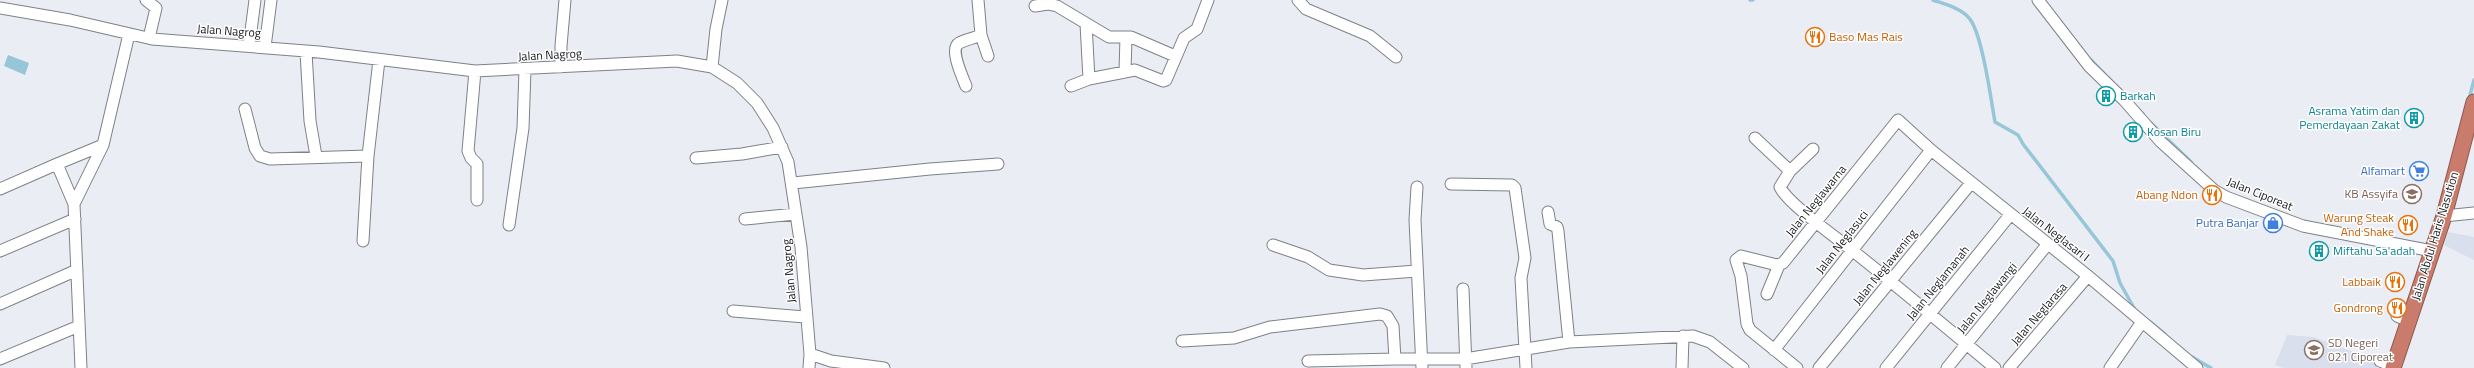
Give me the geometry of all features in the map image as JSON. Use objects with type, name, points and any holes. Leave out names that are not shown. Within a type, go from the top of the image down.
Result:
[{"type":"highway","name":"Jalan Abdul Haris Nasution","points":[[2389,365],[2403,318],[2432,251],[2444,216],[2474,102]]},
{"type":"street","points":[[146,0],[156,8],[149,38]]},
{"type":"street","points":[[249,46],[255,0]]},
{"type":"street","points":[[265,47],[271,0]]},
{"type":"street","points":[[562,67],[561,46],[565,0]]},
{"type":"street","points":[[712,67],[716,30],[722,0]]},
{"type":"street","points":[[978,0],[981,35],[988,56]]},
{"type":"street","points":[[1071,86],[1089,79],[1135,70],[1163,81],[1166,80],[1174,56],[1184,38],[1197,29],[1208,0]]},
{"type":"street","points":[[1298,0],[1306,9],[1370,36],[1396,57]]},
{"type":"street","name":"Jalan Ciporeat","points":[[2038,0],[2089,66],[2124,100],[2161,142],[2214,190],[2226,197],[2303,226],[2432,251]]},
{"type":"street","points":[[1035,6],[1048,4],[1057,6],[1108,37],[1126,37],[1156,47],[1174,56]]},
{"type":"street","name":"Jalan Nagrog","points":[[0,8],[149,38],[265,47],[475,71],[525,70],[677,61],[712,67],[732,79],[758,103],[782,147],[793,183],[804,288],[805,317],[810,354],[809,368]]},
{"type":"street","points":[[1086,24],[1089,79]]},
{"type":"street","points":[[74,204],[102,145],[129,34]]},
{"type":"street","points":[[966,86],[958,64],[956,49],[959,43],[981,35]]},
{"type":"street","points":[[1125,71],[1126,37]]},
{"type":"street","points":[[306,52],[310,121],[316,156]]},
{"type":"street","points":[[363,241],[368,156],[379,60]]},
{"type":"street","points":[[509,225],[523,128],[525,70]]},
{"type":"street","points":[[475,71],[468,151],[471,158],[477,164],[477,200]]},
{"type":"street","points":[[245,109],[255,148],[260,156],[270,158],[368,156]]},
{"type":"street","name":"Jalan Neglasari I","points":[[1898,120],[1931,150],[2047,245],[2088,276],[2197,368]]},
{"type":"street","name":"Jalan Neglawarna","points":[[1767,294],[1779,265],[1898,120]]},
{"type":"street","points":[[1755,138],[1790,171]]},
{"type":"street","points":[[0,189],[102,145]]},
{"type":"street","points":[[696,158],[742,154],[782,147]]},
{"type":"street","points":[[1814,149],[1790,171],[1781,182],[1780,188],[1815,222],[1853,250],[1931,313],[1994,368]]},
{"type":"street","name":"Jalan Neglasuci","points":[[1774,350],[1931,150]]},
{"type":"street","points":[[57,164],[74,204],[81,368]]},
{"type":"street","points":[[793,183],[930,168],[998,164]]},
{"type":"street","name":"Jalan Neglawening","points":[[1819,368],[1971,183]]},
{"type":"street","points":[[1451,184],[1512,185],[1515,188],[1524,258],[1521,278],[1526,368]]},
{"type":"street","points":[[1417,186],[1415,220],[1422,363]]},
{"type":"street","points":[[1548,212],[1550,224],[1556,226],[1558,231],[1569,342]]},
{"type":"street","points":[[2444,216],[2474,212]]},
{"type":"street","points":[[745,219],[796,214]]},
{"type":"street","name":"Jalan Neglamanah","points":[[1886,368],[2010,215]]},
{"type":"street","points":[[0,251],[75,219]]},
{"type":"street","points":[[1273,245],[1308,257],[1329,270],[1363,275],[1417,271]]},
{"type":"street","name":"Jalan Neglawangi","points":[[1947,368],[2047,245]]},
{"type":"street","points":[[1779,265],[1739,256],[1736,260],[1741,276],[1747,324],[1756,336],[1797,368]]},
{"type":"street","points":[[0,304],[77,270]]},
{"type":"street","name":"Jalan Neglarasa","points":[[2009,368],[2088,276]]},
{"type":"street","points":[[1463,289],[1466,363]]},
{"type":"street","points":[[733,311],[805,317]]},
{"type":"street","points":[[1182,342],[1234,338],[1270,327],[1380,314],[1387,316],[1392,326],[1395,359]]},
{"type":"street","points":[[2110,368],[2142,322]]},
{"type":"street","points":[[0,359],[79,326]]},
{"type":"street","points":[[1682,368],[1683,336]]},
{"type":"street","points":[[1308,361],[1395,359],[1422,363],[1466,363],[1569,342],[1683,336],[1704,338],[1743,368]]},
{"type":"street","points":[[810,354],[831,361],[884,368]]},
{"type":"shaded area","points":[[2448,232],[2474,237],[2474,260],[2444,245]]},
{"type":"shaded area","name":"SD Negeri 021 Ciporeat","points":[[2287,335],[2314,337],[2379,362],[2376,368],[2283,368],[2275,365]]},
{"type":"water","points":[[8,55],[29,63],[25,75],[4,66]]},
{"type":"waterway","points":[[1933,0],[1957,9],[1969,18],[1974,26],[1982,51],[1995,122],[2018,135],[2023,144],[2113,261],[2120,283],[2134,308]]},
{"type":"waterway","points":[[2091,60],[2143,114]]},
{"type":"waterway","points":[[2469,99],[2474,80]]},
{"type":"waterway","points":[[2151,123],[2191,162]]},
{"type":"waterway","points":[[2149,321],[2165,334]]},
{"type":"waterway","points":[[2192,357],[2211,368]]},
{"type":"place","name":"Baso Mas Rais","points":[[1815,37]]},
{"type":"place","name":"Barkah","points":[[2106,96]]},
{"type":"place","name":"Asrama Yatim dan Pemerdayaan Zakat","points":[[2414,118]]},
{"type":"place","name":"Kosan Biru","points":[[2133,132]]},
{"type":"place","name":"Alfamart","points":[[2419,171]]},
{"type":"place","name":"KB Assyifa","points":[[2412,194]]},
{"type":"place","name":"Abang Ndon","points":[[2212,195]]},
{"type":"place","name":"Putra Banjar","points":[[2273,223]]},
{"type":"place","name":"Warung Steak And Shake","points":[[2408,225]]},
{"type":"place","name":"Miftahu Sa'adah","points":[[2319,251]]},
{"type":"place","name":"Labbaik","points":[[2395,282]]},
{"type":"place","name":"Gondrong","points":[[2397,308]]},
{"type":"place","name":"SD Negeri 021 Ciporeat","points":[[2314,350]]}]
